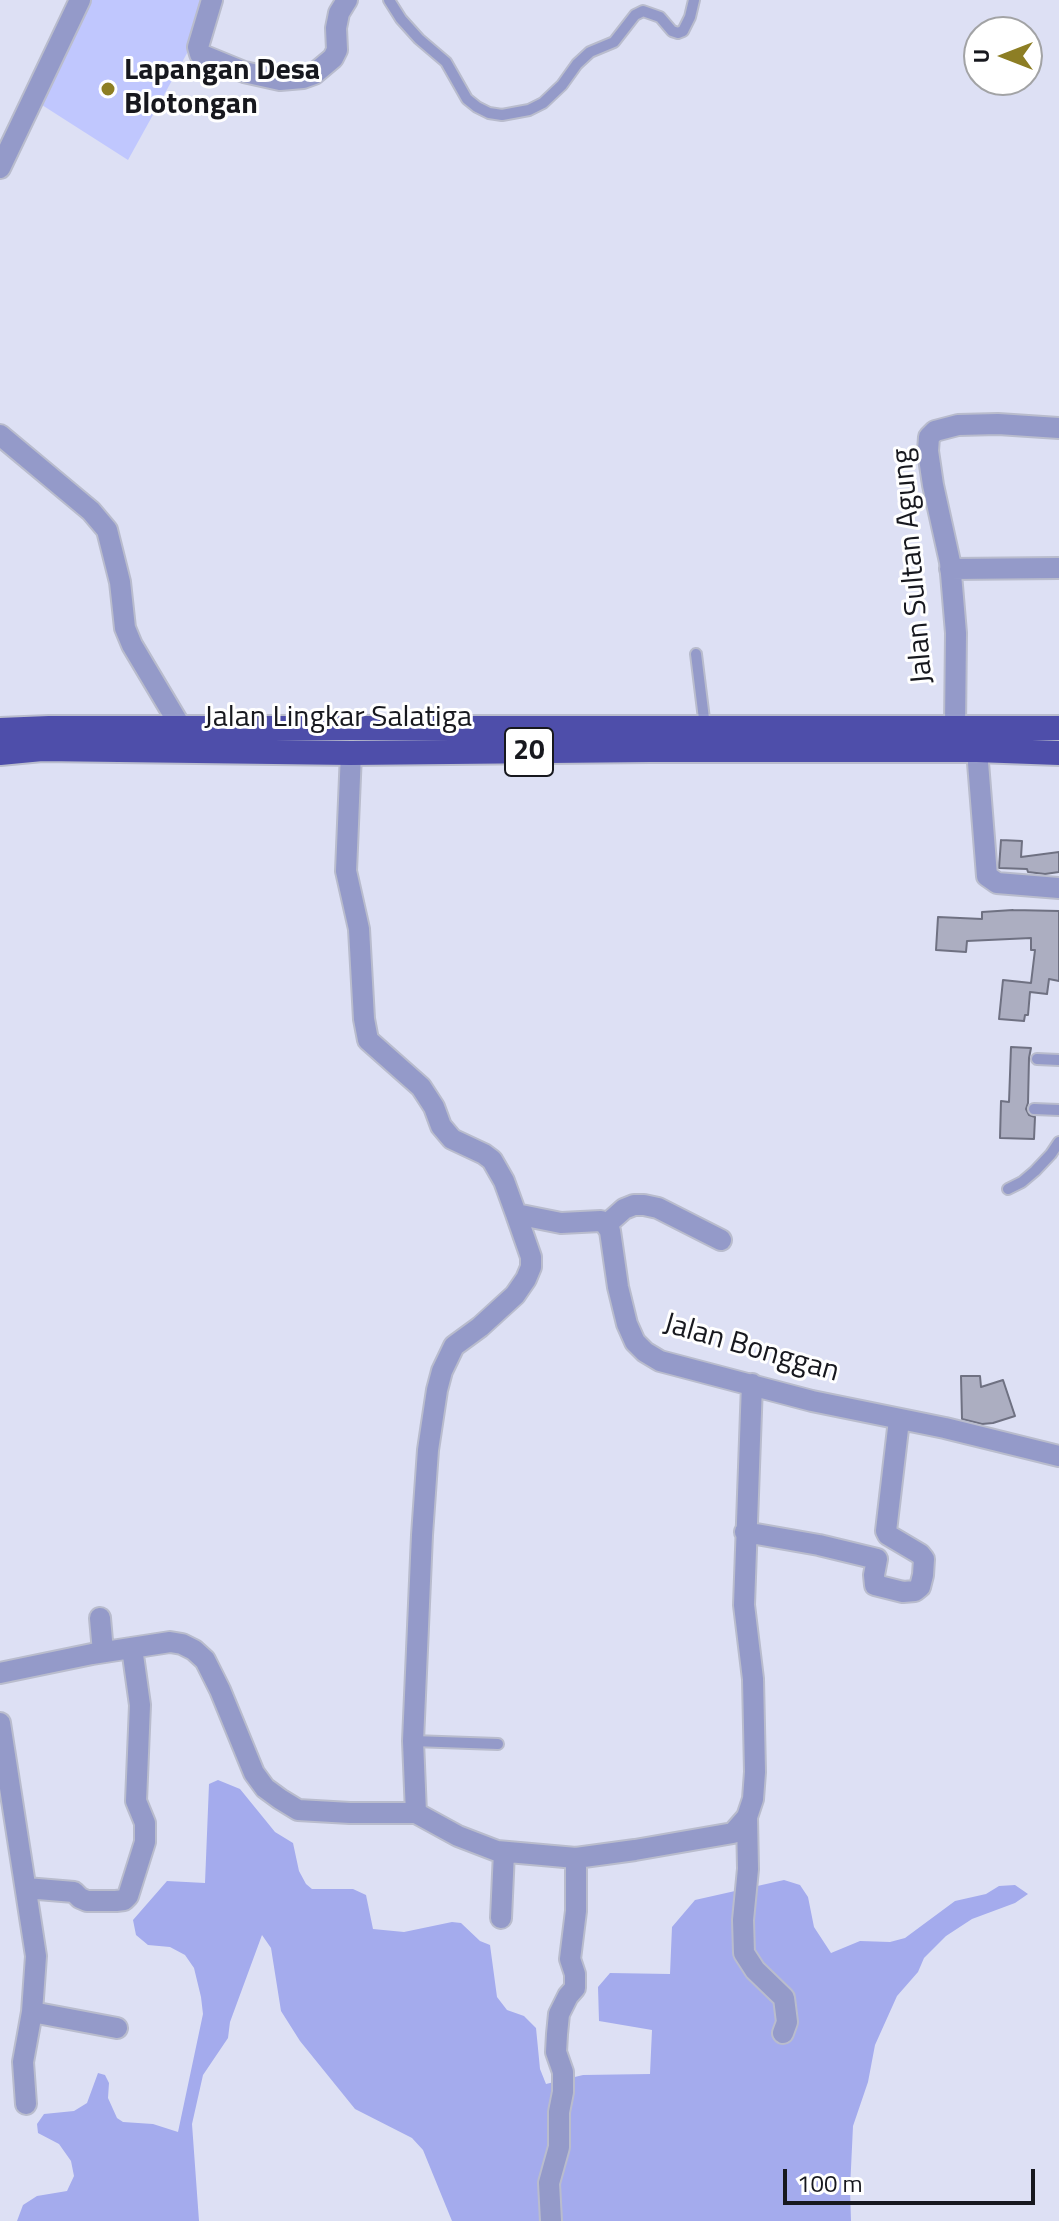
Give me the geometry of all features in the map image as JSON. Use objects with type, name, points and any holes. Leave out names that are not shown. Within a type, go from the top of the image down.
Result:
[{"type":"highway","name":"Jalan Lingkar Salatiga","points":[[0,753],[262,740],[705,727],[1059,728]]},
{"type":"highway","name":"Jalan Lingkar Salatiga","points":[[0,730],[182,729],[351,753],[649,750],[1059,753]]},
{"type":"street","points":[[0,168],[80,0]]},
{"type":"street","points":[[212,0],[198,47],[200,54],[244,72],[280,80],[314,74],[333,58],[337,50],[339,13],[347,0]]},
{"type":"street","name":"Jalan Sultan Agung","points":[[955,727],[956,633],[950,569],[928,442],[931,434],[958,425],[1059,428]]},
{"type":"street","points":[[0,435],[91,511],[107,530],[120,582],[125,628],[182,729]]},
{"type":"street","points":[[950,569],[1059,568]]},
{"type":"street","points":[[977,750],[987,876],[997,883],[1059,888]]},
{"type":"street","points":[[351,753],[346,871],[359,929],[368,1040],[421,1087],[434,1107],[441,1126],[452,1139],[492,1160],[504,1181],[531,1257],[526,1279],[515,1295],[454,1346],[437,1390],[428,1450],[422,1535],[413,1741],[416,1813]]},
{"type":"street","points":[[516,1214],[561,1223],[601,1221],[606,1225],[624,1209],[644,1205],[658,1208],[721,1240]]},
{"type":"street","name":"Jalan Bonggan","points":[[606,1225],[610,1231],[622,1307],[635,1342],[660,1361],[812,1401],[945,1428],[1059,1456]]},
{"type":"street","points":[[752,1384],[744,1605],[753,1679],[755,1772],[753,1799],[747,1817],[744,1953],[755,1970],[784,1998],[787,2022],[783,2033]]},
{"type":"street","points":[[886,1531],[924,1559],[920,1587],[909,1593],[875,1585],[874,1575],[886,1531],[899,1420]]},
{"type":"street","points":[[745,1532],[877,1559]]},
{"type":"street","points":[[100,1618],[103,1652]]},
{"type":"street","points":[[0,1673],[103,1652],[170,1642],[182,1644],[205,1660],[254,1773],[265,1788],[298,1810],[416,1813],[458,1836],[497,1851],[576,1858],[635,1850],[733,1833],[747,1817]]},
{"type":"street","points":[[26,1888],[74,1892],[87,1901],[116,1901],[128,1896],[145,1842],[145,1823],[136,1801],[140,1705],[132,1648]]},
{"type":"street","points":[[0,1723],[36,1956],[32,2012],[23,2062],[26,2104]]},
{"type":"street","points":[[501,1918],[504,1852]]},
{"type":"street","points":[[551,2221],[549,2183],[559,2147],[559,2112],[563,2092],[563,2072],[556,2052],[559,2014],[575,1988],[570,1959],[576,1911],[576,1858]]},
{"type":"street","points":[[32,2012],[117,2028]]},
{"type":"lane","points":[[389,0],[419,39],[446,62],[467,99],[489,113],[502,115],[529,110],[543,103],[583,58],[599,47],[614,42],[635,15],[643,11],[660,17],[672,31],[683,31],[694,0]]},
{"type":"lane","points":[[696,654],[705,727]]},
{"type":"lane","points":[[1037,1059],[1059,1060]]},
{"type":"lane","points":[[1034,1109],[1059,1110]]},
{"type":"lane","points":[[1008,1189],[1035,1171],[1059,1142]]},
{"type":"lane","points":[[413,1741],[498,1744]]},
{"type":"shaded area","name":"Lapangan Desa Blotongan","points":[[86,0],[207,0],[191,46],[128,160],[42,105]]},
{"type":"shaded area","points":[[218,1780],[240,1789],[275,1832],[293,1843],[299,1871],[312,1889],[353,1889],[366,1895],[373,1929],[404,1932],[461,1923],[480,1941],[490,1945],[497,1997],[507,2010],[524,2016],[536,2028],[540,2069],[546,2084],[583,2075],[650,2074],[652,2030],[599,2021],[598,1987],[610,1973],[670,1974],[672,1927],[695,1900],[784,1880],[800,1885],[808,1897],[814,1927],[831,1953],[860,1941],[890,1942],[905,1938],[955,1901],[986,1894],[999,1886],[1015,1885],[1028,1894],[1015,1903],[972,1919],[946,1936],[924,1958],[918,1972],[897,1996],[875,2045],[868,2082],[853,2126],[851,2221],[452,2221],[423,2150],[412,2138],[355,2109],[300,2041],[281,2011],[271,1948],[262,1935],[230,2022],[228,2038],[203,2075],[192,2124],[199,2221],[17,2221],[23,2205],[37,2196],[67,2191],[74,2176],[71,2161],[59,2144],[38,2133],[37,2124],[44,2114],[74,2111],[87,2103],[98,2073],[105,2075],[109,2083],[108,2098],[117,2118],[123,2122],[153,2124],[178,2132],[203,2014],[201,1997],[194,1968],[185,1955],[170,1947],[148,1945],[136,1935],[133,1920],[167,1881],[205,1883],[209,1784]]},
{"type":"building","points":[[1001,840],[1022,841],[1021,857],[1059,852],[1059,872],[1045,874],[1028,872],[1027,869],[999,868]]},
{"type":"building","points":[[1059,911],[1059,981],[1049,979],[1047,994],[1030,992],[1028,1015],[1025,1015],[1024,1021],[999,1019],[1003,980],[1031,983],[1035,950],[1031,950],[1031,938],[967,941],[966,952],[936,950],[938,917],[982,919],[982,912]]},
{"type":"building","points":[[1011,1047],[1031,1048],[1026,1109],[1029,1115],[1035,1117],[1034,1139],[1000,1138],[1001,1101],[1009,1102]]},
{"type":"building","points":[[961,1376],[980,1376],[981,1387],[1003,1380],[1015,1416],[982,1424],[962,1419]]},
{"type":"place","name":"Lapangan Desa Blotongan","points":[[108,89]]}]
